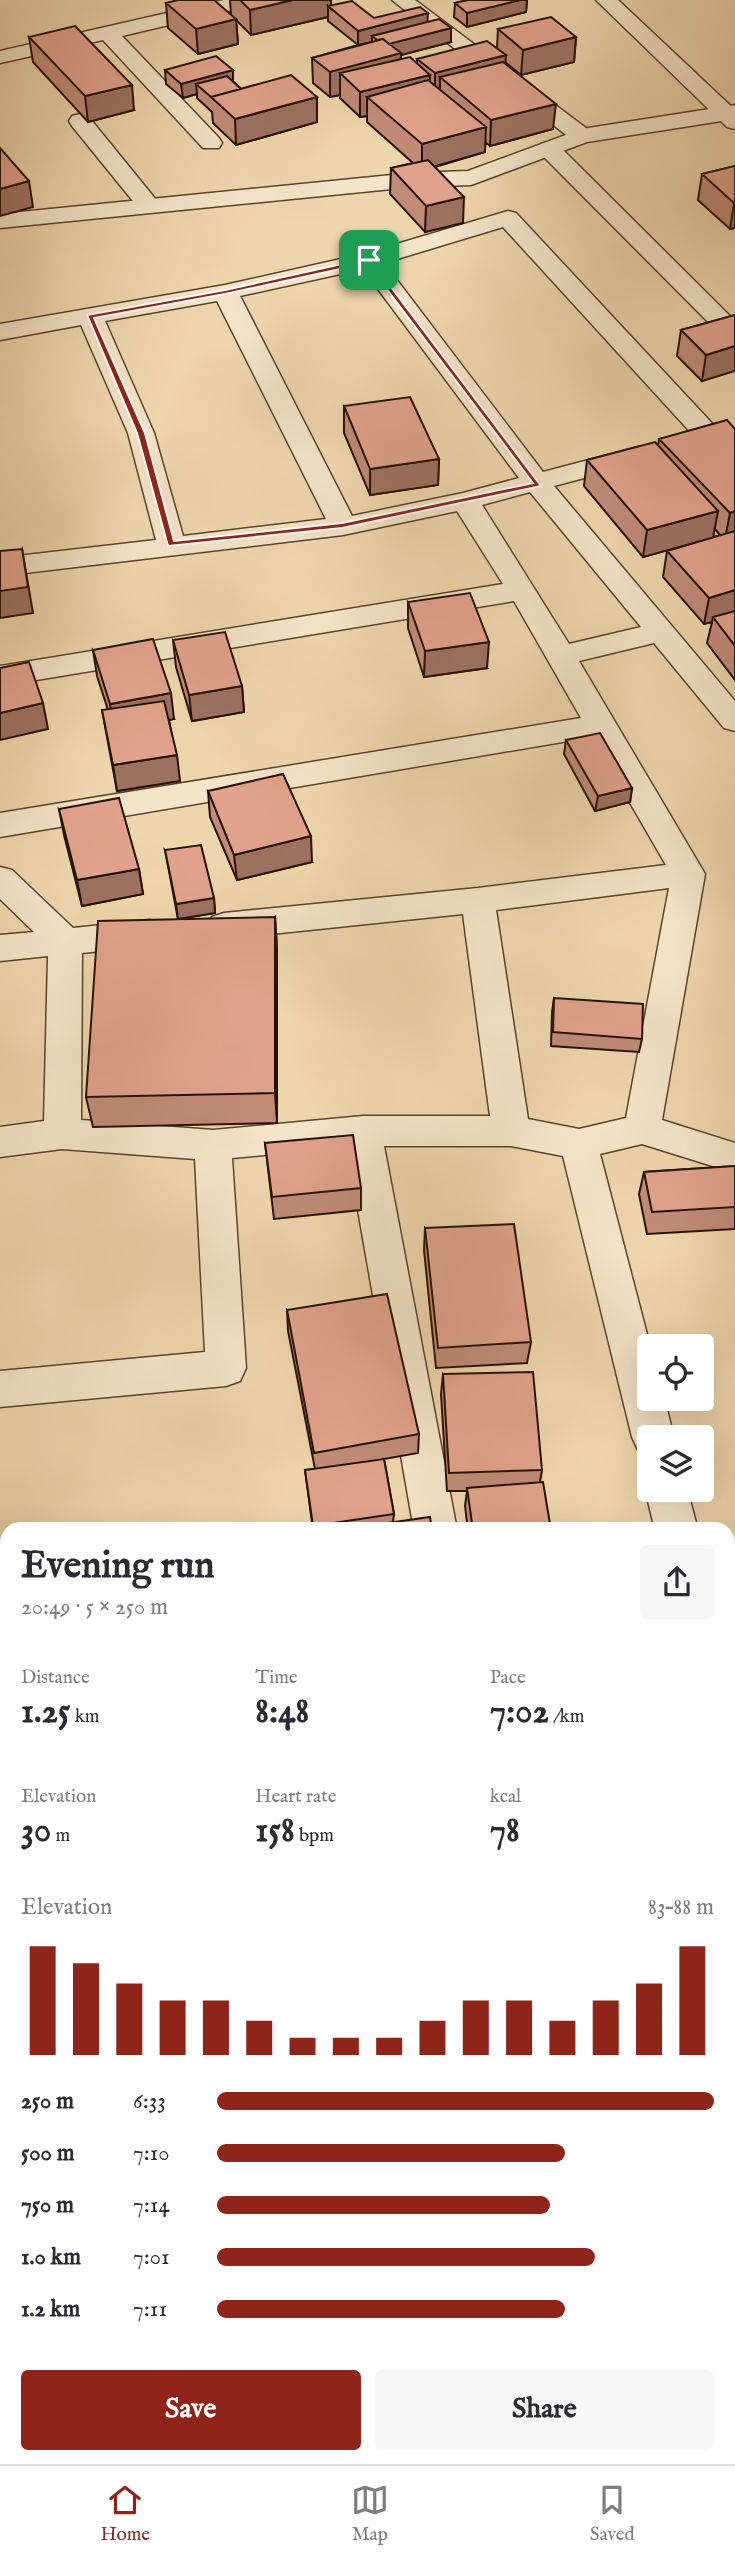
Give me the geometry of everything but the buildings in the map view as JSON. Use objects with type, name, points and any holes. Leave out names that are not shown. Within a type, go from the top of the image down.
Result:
[{"type":"street","points":[[0,57],[227,0]]},
{"type":"street","points":[[202,5],[251,0]]},
{"type":"street","points":[[402,0],[582,136]]},
{"type":"street","points":[[606,0],[732,116]]},
{"type":"street","points":[[107,32],[211,143]]},
{"type":"street","points":[[0,221],[412,180],[471,178],[582,136],[732,116]]},
{"type":"street","points":[[80,121],[149,206]]},
{"type":"street","points":[[550,149],[735,335]]},
{"type":"street","points":[[0,332],[225,292],[369,260],[508,218],[686,441],[735,464]]},
{"type":"street","points":[[369,260],[538,484],[735,722]]},
{"type":"street","points":[[225,292],[342,526]]},
{"type":"street","points":[[90,316],[141,433],[171,544]]},
{"type":"street","points":[[0,567],[171,544],[342,526],[538,484],[735,426]]},
{"type":"street","points":[[465,501],[522,590],[688,874],[642,1129]]},
{"type":"street","points":[[0,676],[522,590]]},
{"type":"street","points":[[560,656],[659,632]]},
{"type":"street","points":[[0,825],[600,725]]},
{"type":"street","points":[[0,948],[478,900],[688,874]]},
{"type":"street","points":[[0,879],[65,941],[62,1135]]},
{"type":"street","points":[[478,900],[511,1131]]},
{"type":"street","points":[[0,1142],[62,1135],[213,1145],[363,1131],[511,1131],[579,1144],[642,1129],[735,1158]]},
{"type":"street","points":[[363,1131],[435,1522]]},
{"type":"street","points":[[579,1144],[650,1425]]},
{"type":"street","points":[[0,1389],[226,1368],[213,1145]]},
{"type":"street","points":[[669,1502],[675,1522]]},
{"type":"route","points":[[369,260],[538,484],[342,526],[171,544],[141,433],[90,316],[225,292],[369,260]]}]
